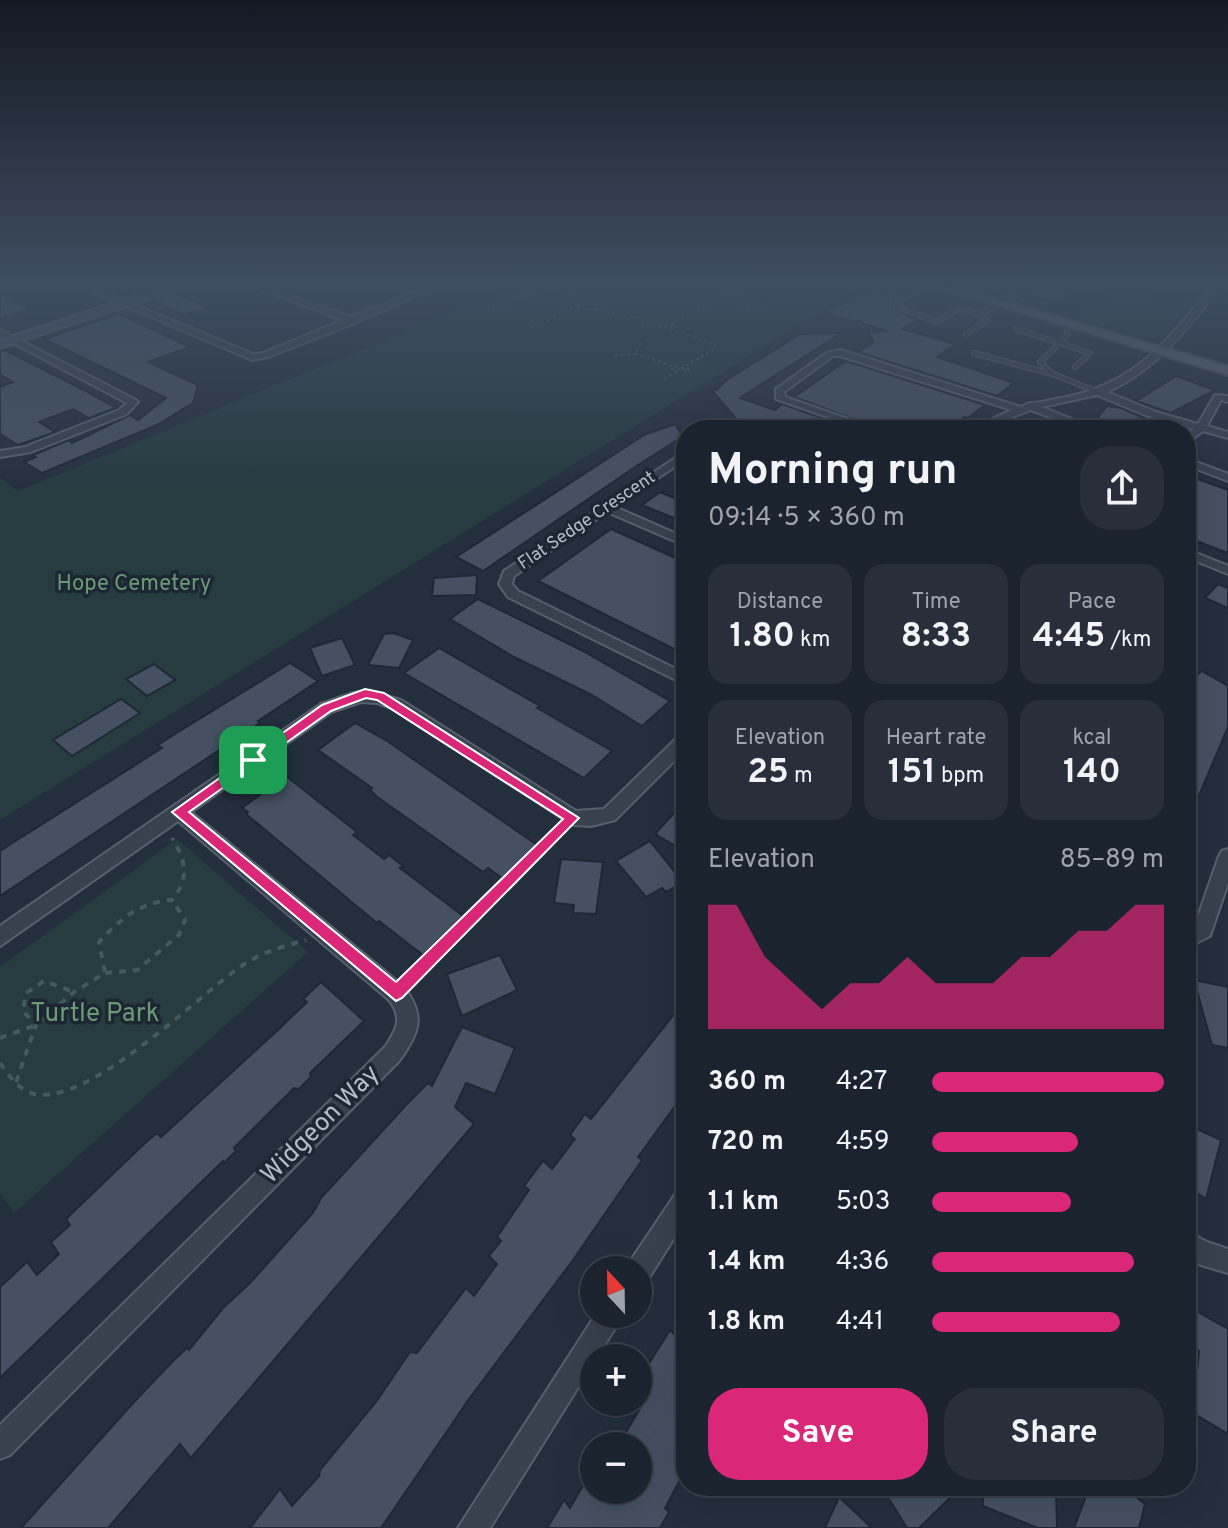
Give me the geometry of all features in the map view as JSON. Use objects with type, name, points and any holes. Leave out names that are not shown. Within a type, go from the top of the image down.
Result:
[{"type":"main road","points":[[1172,354],[1228,371]]},
{"type":"street","points":[[0,454],[27,450],[123,412],[133,402],[35,354]]},
{"type":"street","points":[[245,354],[252,357],[267,354]]},
{"type":"street","points":[[831,354],[779,391],[781,399],[845,420]]},
{"type":"street","points":[[845,354],[1062,420]]},
{"type":"street","points":[[1002,420],[1024,408],[1098,392],[1124,381],[1157,354]]},
{"type":"street","points":[[1098,392],[1173,420]]},
{"type":"street","points":[[1196,432],[1218,397],[1228,399]]},
{"type":"street","points":[[1196,427],[1228,435]]},
{"type":"street","name":"Flat Sedge Crescent","points":[[676,461],[508,574],[505,584],[513,594],[676,675]]},
{"type":"street","points":[[1196,465],[1228,478]]},
{"type":"street","points":[[607,508],[676,538]]},
{"type":"street","points":[[1196,557],[1228,570]]},
{"type":"street","points":[[0,937],[326,708],[365,694],[396,704],[573,818],[591,819],[609,815],[676,749]]},
{"type":"street","points":[[179,812],[396,993]]},
{"type":"street","points":[[1196,934],[1203,930],[1228,856]]},
{"type":"street","name":"Widgeon Way","points":[[0,1445],[392,1054],[405,1036],[410,1017],[408,1006],[396,993]]},
{"type":"street","points":[[648,1256],[676,1213]]},
{"type":"street","points":[[1196,1250],[1228,1261]]},
{"type":"street","points":[[473,1528],[602,1328]]},
{"type":"lane","points":[[979,354],[1053,374],[1098,392]]},
{"type":"lane","points":[[1049,354],[1040,362],[1053,374]]},
{"type":"lane","points":[[1075,367],[1089,354]]},
{"type":"path","points":[[683,367],[705,354]]},
{"type":"path","points":[[615,355],[640,355],[689,370],[677,371],[664,379]]},
{"type":"path","points":[[674,367],[672,369],[677,371]]},
{"type":"path","points":[[396,993],[573,818]]},
{"type":"path","points":[[105,973],[99,942],[119,919],[146,901],[172,900],[183,888],[187,874],[183,854],[172,838]]},
{"type":"path","points":[[0,1038],[36,1025],[74,992],[105,973],[137,970],[179,935],[185,920],[172,900]]},
{"type":"path","points":[[0,1063],[15,1083],[34,1094],[60,1091],[85,1082],[112,1067],[183,1015],[244,964],[285,946],[324,934]]},
{"type":"path","points":[[36,1025],[23,1011],[26,993],[33,986],[44,981],[74,992]]},
{"type":"path","points":[[15,1083],[36,1025]]},
{"type":"green space","name":"Hope Cemetery","points":[[351,354],[751,354],[0,820],[0,478],[18,491]]},
{"type":"green space","name":"Turtle Park","points":[[177,839],[308,952],[14,1213],[0,1193],[0,967]]},
{"type":"building","points":[[0,354],[14,354],[116,408],[89,418],[73,409],[39,422],[55,432],[18,445],[0,434],[0,387],[13,382],[0,375]]},
{"type":"building","points":[[76,354],[170,354],[148,362],[198,385],[193,403],[157,425],[42,473],[24,462],[36,457],[33,455],[69,440],[72,443],[130,415],[138,420],[166,398]]},
{"type":"building","points":[[768,354],[808,354],[740,398],[775,410],[782,404],[828,420],[737,420],[710,388],[716,390]]},
{"type":"building","points":[[865,354],[941,354],[937,357],[1014,383],[997,396]]},
{"type":"building","points":[[846,361],[985,405],[961,420],[856,420],[794,397]]},
{"type":"building","points":[[1176,376],[1215,390],[1171,413],[1136,401]]},
{"type":"building","points":[[1107,406],[1121,408],[1144,418],[1142,420],[1095,420]]},
{"type":"building","points":[[676,426],[676,441],[483,571],[456,557],[644,435]]},
{"type":"building","points":[[1196,479],[1228,490],[1228,553],[1196,541]]},
{"type":"building","points":[[660,492],[676,499],[676,519],[642,505]]},
{"type":"building","points":[[611,529],[676,558],[676,650],[538,581]]},
{"type":"building","points":[[477,575],[476,595],[432,596],[434,578]]},
{"type":"building","points":[[1218,584],[1228,588],[1228,608],[1205,598]]},
{"type":"building","points":[[478,599],[583,651],[670,701],[642,726],[590,694],[514,657],[450,619]]},
{"type":"building","points":[[393,633],[413,640],[399,668],[368,665],[384,634]]},
{"type":"building","points":[[342,638],[355,665],[322,676],[310,648]]},
{"type":"building","points":[[439,648],[612,751],[584,778],[404,673]]},
{"type":"building","points":[[290,663],[318,681],[0,896],[0,851],[162,748],[158,745]]},
{"type":"building","points":[[154,664],[175,680],[147,696],[126,679]]},
{"type":"building","points":[[1202,671],[1228,686],[1228,727],[1196,803],[1196,676]]},
{"type":"building","points":[[121,699],[140,713],[72,756],[53,740]]},
{"type":"building","points":[[355,723],[387,741],[537,845],[502,878],[488,868],[483,872],[376,796],[370,790],[372,788],[318,750]]},
{"type":"building","points":[[286,776],[357,832],[353,835],[384,859],[389,855],[403,866],[400,868],[463,916],[423,955],[379,921],[377,923],[242,808]]},
{"type":"building","points":[[676,811],[676,846],[655,834]]},
{"type":"building","points":[[650,841],[676,873],[676,886],[666,892],[662,888],[646,897],[616,861]]},
{"type":"building","points":[[561,859],[603,862],[596,914],[573,913],[574,905],[554,903]]},
{"type":"building","points":[[500,955],[517,990],[462,1016],[447,974]]},
{"type":"building","points":[[1196,980],[1228,987],[1228,1048],[1212,1045]]},
{"type":"building","points":[[321,982],[364,1021],[310,1073],[311,1077],[299,1089],[294,1088],[234,1148],[236,1151],[224,1163],[0,1378],[0,1287],[27,1262],[37,1275],[59,1254],[51,1242],[70,1225],[66,1219],[144,1144],[157,1133],[161,1137],[278,1030],[307,1002],[303,999]]},
{"type":"building","points":[[676,1012],[676,1105],[638,1157],[642,1160],[573,1260],[469,1399],[381,1528],[250,1528],[280,1489],[292,1506],[376,1402],[410,1352],[417,1353],[466,1288],[474,1296],[497,1264],[489,1256],[501,1241],[497,1237],[529,1190],[524,1186],[543,1161],[552,1169],[575,1139],[570,1135],[585,1114],[591,1119]]},
{"type":"building","points":[[462,1027],[515,1048],[495,1094],[466,1083],[455,1107],[474,1124],[191,1458],[180,1444],[108,1528],[21,1528],[134,1402],[174,1360],[187,1348],[189,1350],[223,1308],[249,1284],[313,1213],[321,1198],[407,1104],[428,1083],[432,1086]]},
{"type":"building","points":[[1196,1129],[1221,1140],[1206,1199],[1196,1192]]},
{"type":"building","points":[[1196,1311],[1228,1329],[1228,1434],[1196,1415],[1199,1351],[1196,1349]]},
{"type":"building","points":[[670,1330],[674,1334],[676,1331],[676,1488],[665,1508],[669,1512],[660,1528],[547,1528],[564,1500],[570,1508],[580,1491],[580,1504],[652,1504],[652,1432],[626,1432],[636,1416],[652,1416],[652,1359]]},
{"type":"building","points":[[887,1496],[952,1496],[919,1528],[907,1528]]},
{"type":"building","points":[[983,1496],[1056,1496],[1057,1528],[1038,1528],[983,1506]]},
{"type":"building","points":[[1086,1496],[1135,1496],[1145,1504],[1139,1528],[1074,1528]]},
{"type":"building","points":[[839,1497],[872,1528],[825,1528]]},
{"type":"route","points":[[365,694],[380,696],[573,818],[396,993],[179,812],[253,760],[326,708],[365,694]]}]
